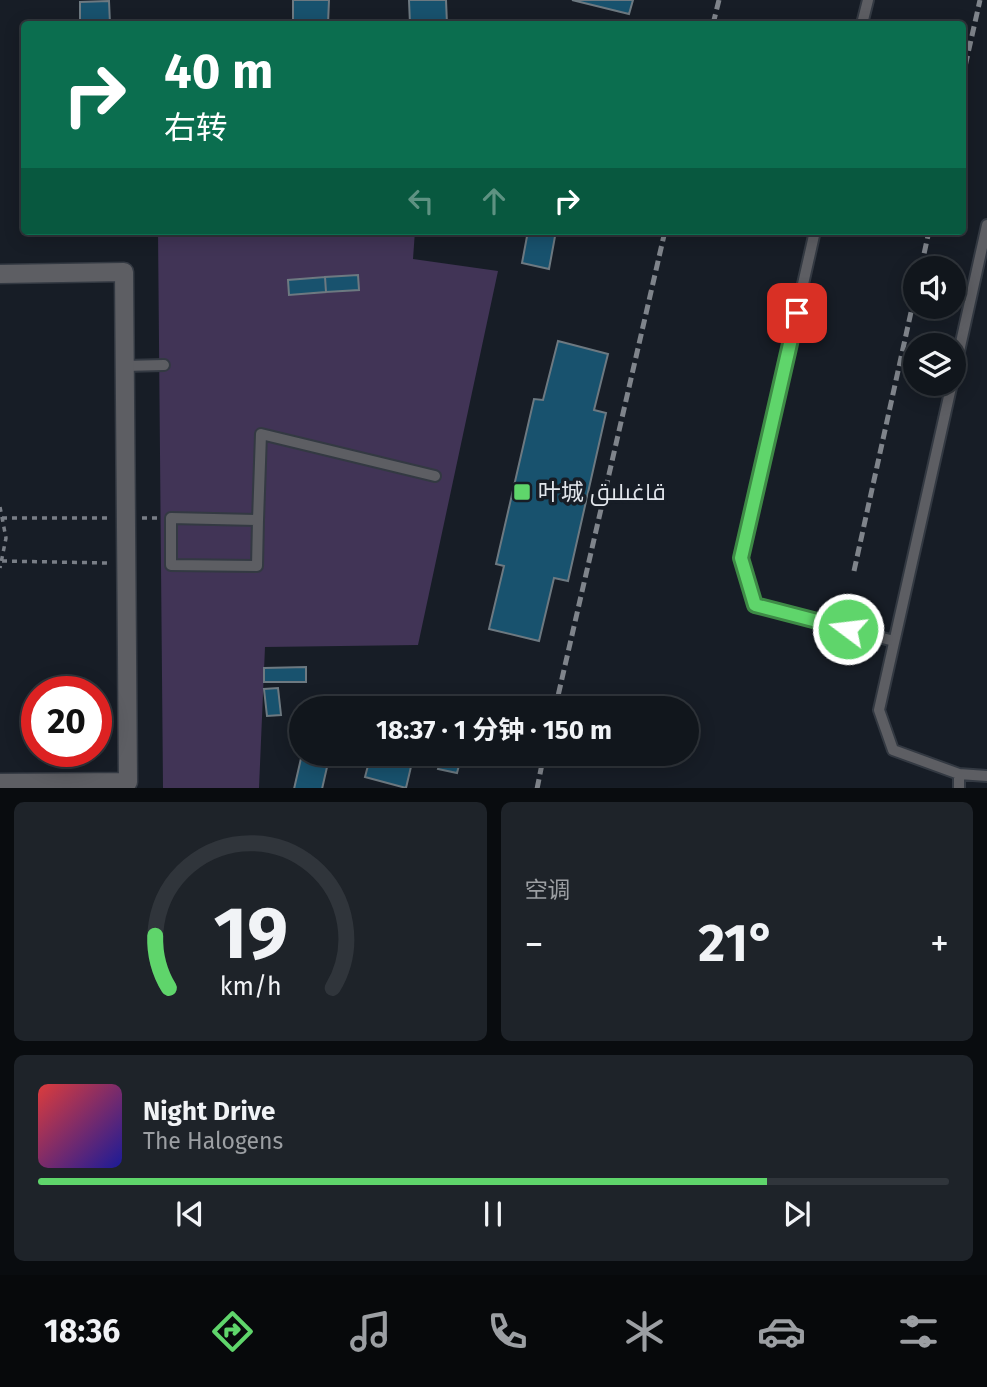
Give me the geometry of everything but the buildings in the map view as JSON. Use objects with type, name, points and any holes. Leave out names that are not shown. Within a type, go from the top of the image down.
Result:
[{"type":"street","points":[[0,275],[124,272],[128,782],[0,783]]},
{"type":"lane","points":[[863,21],[868,0]]},
{"type":"lane","points":[[963,333],[987,225]]},
{"type":"lane","points":[[814,235],[741,558],[755,605],[894,641]]},
{"type":"lane","points":[[124,366],[164,365]]},
{"type":"lane","points":[[949,396],[879,710],[893,750],[959,774],[987,776]]},
{"type":"lane","points":[[258,520],[171,518],[171,565],[257,566],[261,434],[435,476]]},
{"type":"lane","points":[[959,774],[959,788]]},
{"type":"path","points":[[0,507],[6,538],[0,568]]},
{"type":"path","points":[[2,518],[171,518]]},
{"type":"path","points":[[2,561],[126,564]]},
{"type":"shaded area","points":[[158,235],[415,235],[413,259],[498,271],[418,645],[265,647],[259,788],[163,788]]},
{"type":"railway","points":[[714,21],[719,0]]},
{"type":"railway","points":[[966,62],[980,0]]},
{"type":"railway","points":[[558,696],[664,235]]},
{"type":"railway","points":[[924,256],[928,235]]},
{"type":"railway","points":[[854,571],[909,319]]},
{"type":"railway","points":[[537,788],[542,766]]},
{"type":"place","name":"叶城 قاغىلىق","points":[[522,492]]},
{"type":"route","points":[[797,313],[741,558],[755,605],[848,629]]}]
